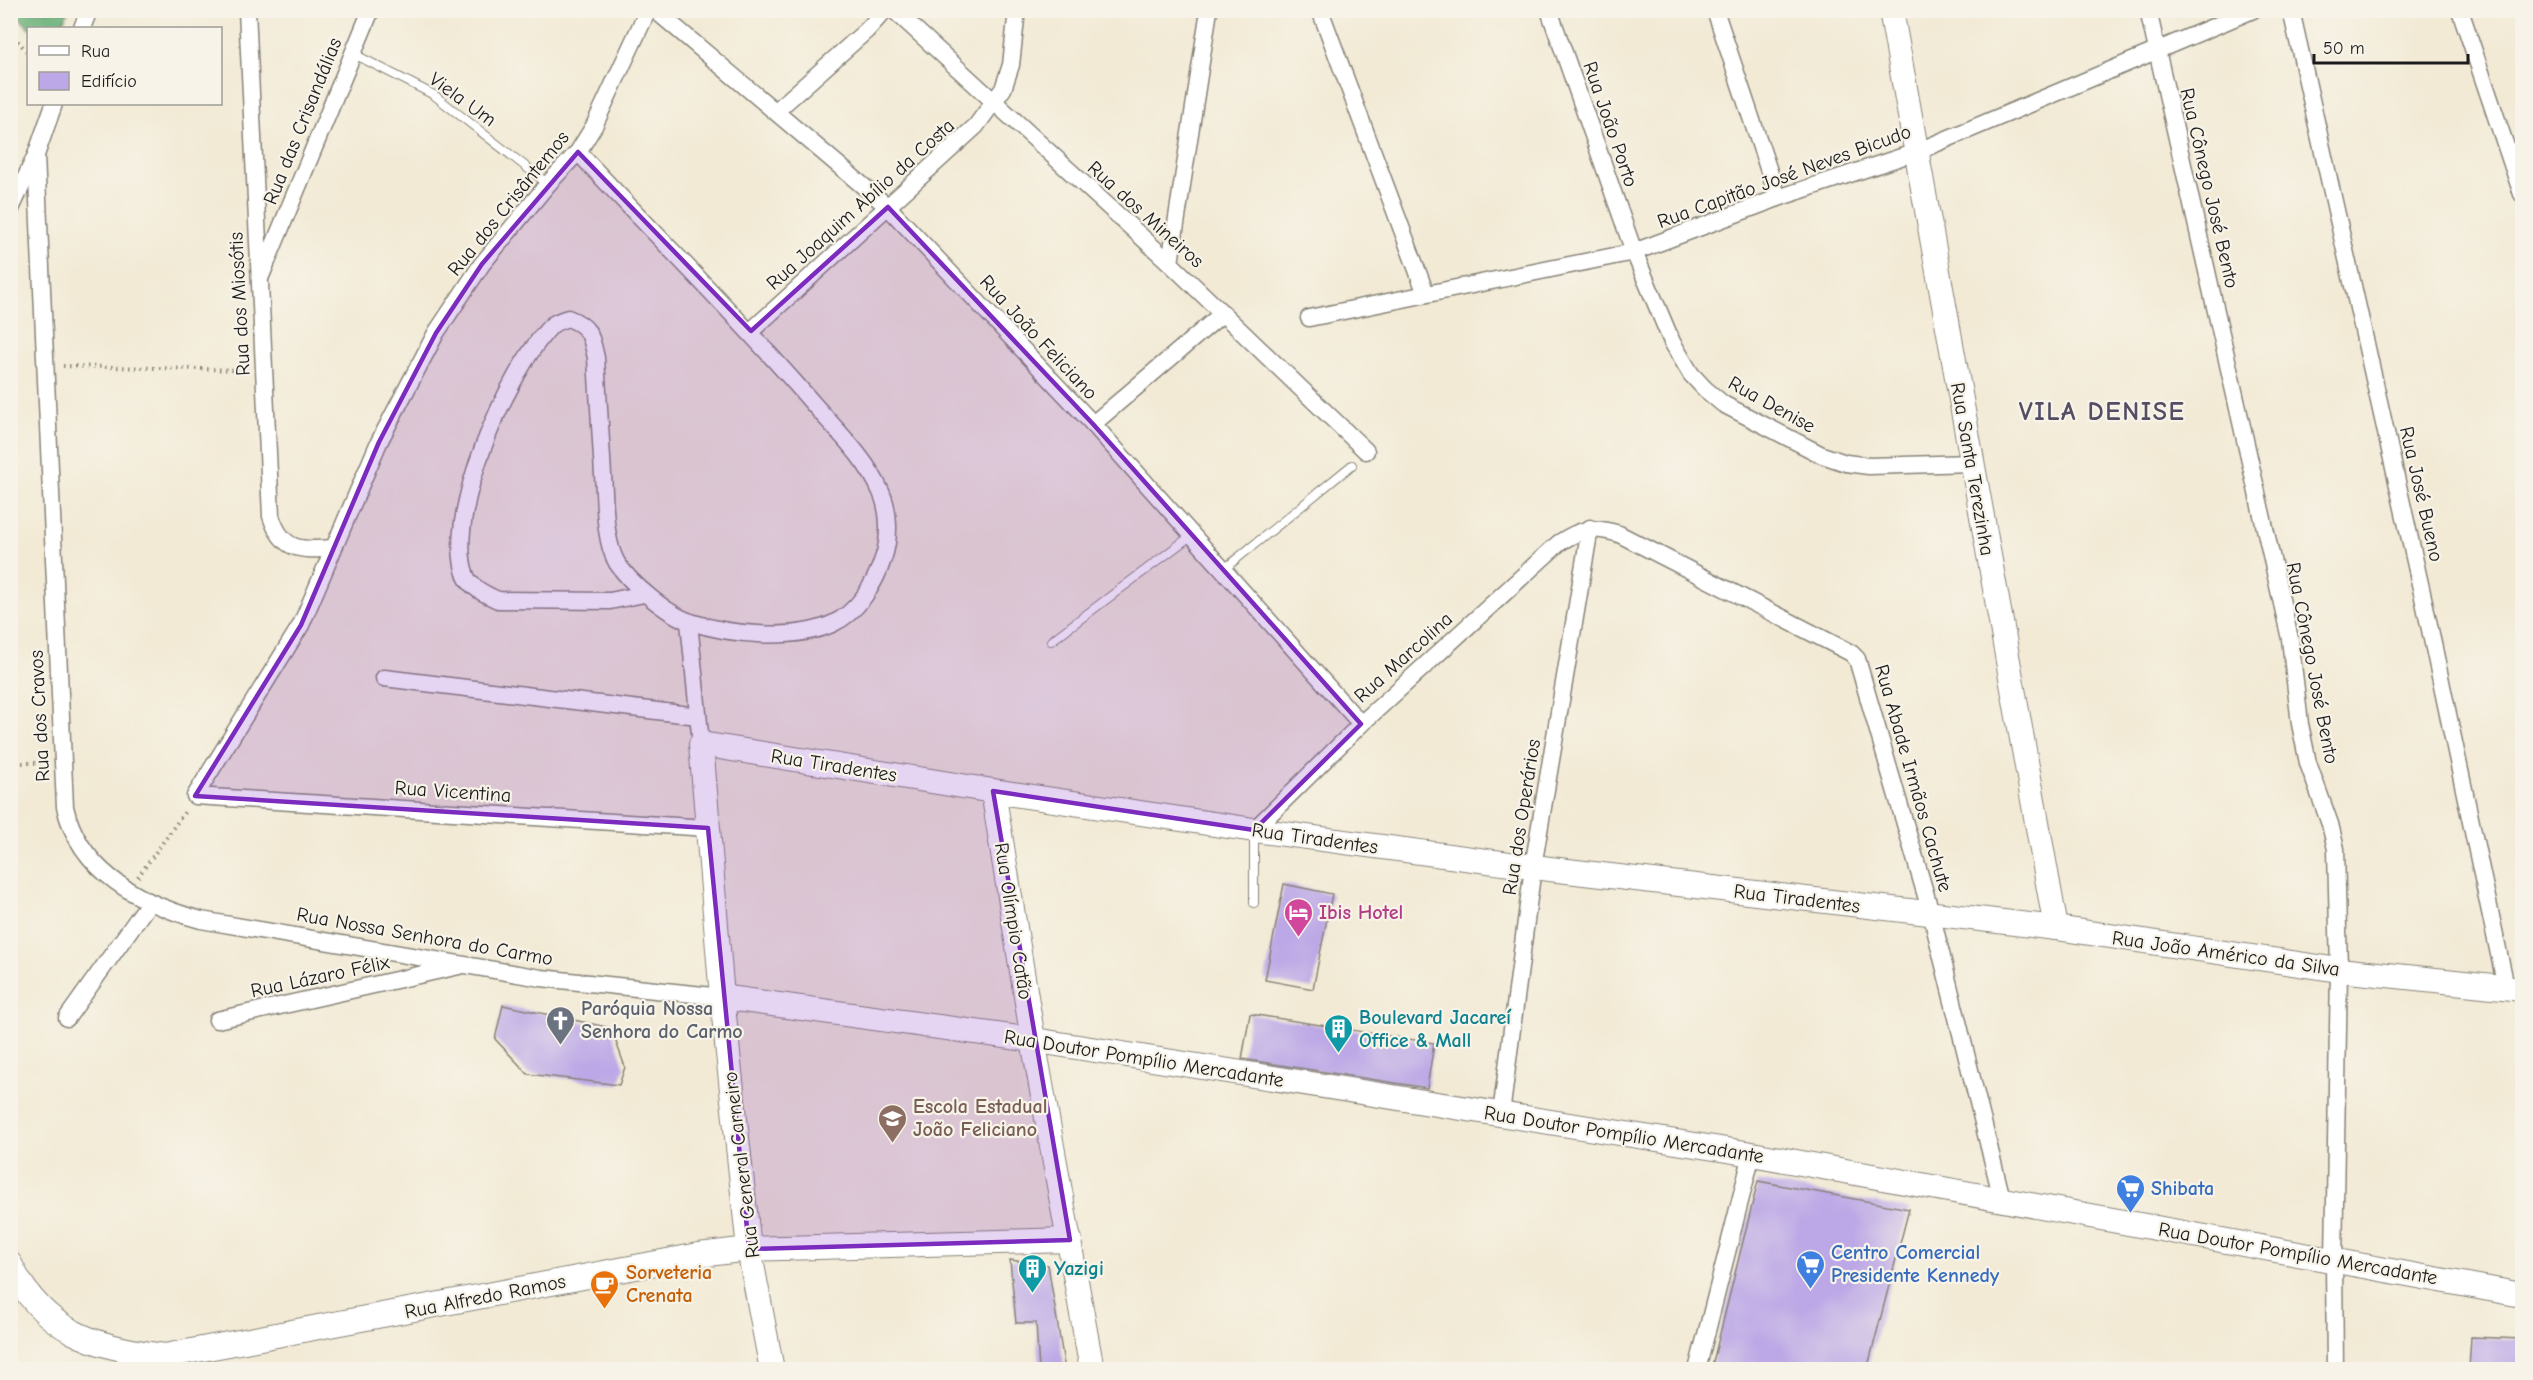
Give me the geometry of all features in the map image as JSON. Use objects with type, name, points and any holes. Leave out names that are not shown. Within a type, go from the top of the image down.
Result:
[{"type":"main road","name":"Rua Santa Terezinha","points":[[1891,10],[2056,928]]},
{"type":"main road","name":"Rua Tiradentes","points":[[701,744],[1254,830],[1533,867],[1931,913]]},
{"type":"main road","name":"Rua General Carneiro","points":[[701,744],[722,997],[750,1249],[772,1370]]},
{"type":"main road","name":"Rua Olímpio Catão","points":[[993,791],[1033,1040],[1092,1370]]},
{"type":"main road","name":"Rua João Américo da Silva","points":[[1931,913],[2056,928],[2339,970],[2514,988]]},
{"type":"main road","name":"Rua Doutor Pompílio Mercadante","points":[[722,997],[1033,1040],[1752,1154],[2523,1295]]},
{"type":"main road","name":"Rua Alfredo Ramos","points":[[10,1264],[16,1288],[59,1325],[82,1338],[116,1348],[165,1356],[699,1255],[750,1249],[1070,1240]]},
{"type":"street","points":[[82,27],[88,10]]},
{"type":"street","name":"Rua dos Miosótis","points":[[247,10],[271,516],[276,530],[284,540],[297,549],[333,549]]},
{"type":"street","name":"Rua das Crisandálias","points":[[259,281],[371,10]]},
{"type":"street","name":"Rua dos Crisântemos","points":[[333,549],[380,442],[436,333],[482,264],[548,184],[578,152],[594,126],[648,10]]},
{"type":"street","name":"Rua João Feliciano","points":[[655,10],[888,207],[1092,424],[1361,724]]},
{"type":"street","points":[[776,111],[867,30],[885,10]]},
{"type":"street","name":"Rua dos Mineiros","points":[[894,10],[1170,263],[1366,451]]},
{"type":"street","name":"Rua Joaquim Abílio da Costa","points":[[751,331],[976,126],[1003,89],[1011,65],[1017,10]]},
{"type":"street","points":[[1170,263],[1209,10]]},
{"type":"street","points":[[1320,10],[1426,294]]},
{"type":"street","name":"Rua João Porto","points":[[1549,10],[1634,252]]},
{"type":"street","points":[[1715,10],[1778,198]]},
{"type":"street","name":"Rua Cônego José Bento","points":[[2148,10],[2290,639],[2300,724],[2308,763],[2330,824],[2336,849],[2339,970],[2334,1259],[2335,1370]]},
{"type":"street","name":"Rua Capitão José Neves Bicudo","points":[[1309,318],[1634,252],[1778,198],[1916,152],[2253,10]]},
{"type":"street","name":"Rua José Bueno","points":[[2291,10],[2514,988]]},
{"type":"street","points":[[2460,10],[2523,194]]},
{"type":"street","points":[[10,211],[36,155],[54,105]]},
{"type":"street","points":[[578,152],[664,244],[751,331],[873,476],[883,495],[888,521],[887,546],[869,590],[853,609],[833,624],[779,636],[689,622],[644,594],[616,562],[607,529],[596,358],[591,333],[579,322],[568,318],[553,324],[518,371],[489,429],[467,500],[462,547],[466,577],[482,593],[498,600],[610,601],[644,594]]},
{"type":"street","name":"Rua dos Cravos","points":[[36,155],[65,807],[69,828],[93,864],[110,879],[128,890]]},
{"type":"street","name":"Rua Denise","points":[[1634,252],[1672,342],[1686,366],[1705,389],[1723,404],[1822,456],[1846,463],[1869,466],[1972,463]]},
{"type":"street","points":[[1092,424],[1222,313]]},
{"type":"street","name":"Rua Marcolina","points":[[1254,830],[1361,724],[1559,543],[1590,528]]},
{"type":"street","name":"Rua dos Operários","points":[[1501,1114],[1533,867],[1590,528]]},
{"type":"street","name":"Rua Abade Irmãos Cachute","points":[[1590,528],[1619,534],[1854,656],[1859,662],[1931,913],[2002,1200]]},
{"type":"street","points":[[195,796],[230,744],[301,625],[333,549]]},
{"type":"street","points":[[689,622],[701,744]]},
{"type":"street","points":[[384,678],[698,716]]},
{"type":"street","name":"Rua Vicentina","points":[[195,796],[708,828]]},
{"type":"street","name":"Rua Nossa Senhora do Carmo","points":[[128,890],[149,903],[201,920],[541,978],[722,997]]},
{"type":"street","points":[[67,1018],[149,903]]},
{"type":"street","name":"Rua Lázaro Félix","points":[[217,1020],[467,965]]},
{"type":"street","points":[[1697,1370],[1752,1154]]},
{"type":"lane","name":"Viela Um","points":[[352,53],[434,95],[548,184]]},
{"type":"lane","points":[[1224,570],[1352,465]]},
{"type":"lane","points":[[1051,641],[1192,534]]},
{"type":"lane","points":[[1254,830],[1254,903]]},
{"type":"path","points":[[10,32],[27,52]]},
{"type":"path","points":[[45,366],[263,370]]},
{"type":"path","points":[[10,763],[62,763]]},
{"type":"path","points":[[128,890],[195,796]]},
{"type":"highlighted area","points":[[578,152],[751,331],[888,207],[1093,424],[1361,724],[1254,830],[993,791],[1070,1240],[749,1249],[708,828],[195,796],[301,625],[379,442],[436,333],[482,264]]},
{"type":"green space","points":[[14,11],[68,11],[60,27],[28,27]]},
{"type":"building","name":"Ibis Hotel","points":[[1284,884],[1332,894],[1313,989],[1265,980]]},
{"type":"building","name":"Paróquia Nossa Senhora do Carmo","points":[[503,1005],[611,1028],[625,1067],[619,1085],[528,1074],[495,1039]]},
{"type":"building","name":"Boulevard Jacareí Office & Mall","points":[[1250,1014],[1434,1043],[1427,1088],[1242,1059]]},
{"type":"building","name":"Centro Comercial Presidente Kennedy","points":[[1758,1181],[1909,1209],[1867,1370],[1711,1370]]},
{"type":"building","name":"Yazigi","points":[[1010,1260],[1048,1265],[1065,1370],[1039,1370],[1036,1323],[1016,1323]]},
{"type":"building","points":[[2471,1337],[2523,1339],[2523,1370],[2469,1370]]},
{"type":"place","name":"Ibis Hotel","points":[[1298,938]]},
{"type":"place","name":"Paróquia Nossa Senhora do Carmo","points":[[560,1046]]},
{"type":"place","name":"Boulevard Jacareí Office & Mall","points":[[1338,1054]]},
{"type":"place","name":"Escola Estadual João Feliciano","points":[[892,1144]]},
{"type":"place","name":"Shibata","points":[[2130,1214]]},
{"type":"place","name":"Centro Comercial Presidente Kennedy","points":[[1810,1290]]},
{"type":"place","name":"Yazigi","points":[[1033,1294]]},
{"type":"place","name":"Sorveteria Crenata","points":[[605,1310]]},
{"type":"district","name":"VILA DENISE","points":[[2102,411]]}]
